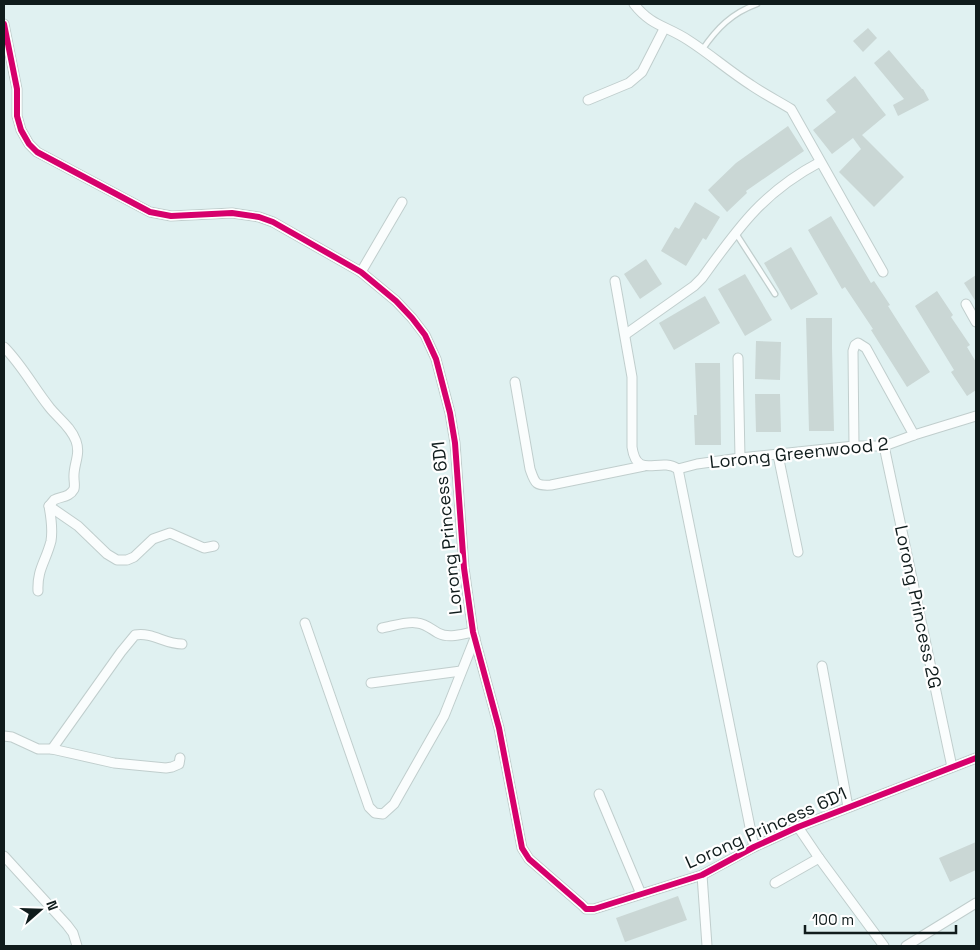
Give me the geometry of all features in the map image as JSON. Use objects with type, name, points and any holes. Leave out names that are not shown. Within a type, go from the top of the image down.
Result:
[{"type":"street","points":[[634,4],[652,22],[686,38],[752,86],[791,109],[883,272]]},
{"type":"street","name":"Lorong Princess 6D1","points":[[4,24],[17,89],[17,116],[21,130],[29,144],[37,152],[150,212],[171,216],[232,213],[259,217],[273,222],[361,272],[396,301],[425,335],[436,359],[450,413],[455,443],[464,568],[474,635],[499,728],[522,848],[529,859],[586,908],[594,909],[702,875],[754,847],[798,827],[848,806],[976,758]]},
{"type":"street","points":[[588,100],[629,83],[642,72],[664,29]]},
{"type":"street","points":[[626,334],[694,286],[748,216],[771,194],[797,174],[820,162]]},
{"type":"street","points":[[361,272],[402,202]]},
{"type":"street","points":[[615,281],[626,334],[632,377],[633,458],[638,464],[644,466]]},
{"type":"street","points":[[966,304],[976,322]]},
{"type":"street","points":[[854,446],[853,351],[858,343],[866,348],[914,435]]},
{"type":"street","points":[[4,348],[13,356],[50,408],[70,429],[76,441],[78,451],[74,473],[74,490],[70,494],[54,500],[49,506]]},
{"type":"street","points":[[738,358],[740,458]]},
{"type":"street","points":[[515,382],[530,469],[535,482],[540,486],[644,466],[666,465],[678,469],[754,847]]},
{"type":"street","name":"Lorong Greenwood 2","points":[[678,469],[697,464],[740,458],[854,446],[884,446],[976,416]]},
{"type":"street","name":"Lorong Princess 2G","points":[[884,446],[952,767]]},
{"type":"street","points":[[778,455],[798,552]]},
{"type":"street","points":[[49,506],[82,529],[107,554],[117,560],[127,560],[134,557],[154,539],[163,534],[170,533],[204,548],[214,546]]},
{"type":"street","points":[[38,591],[39,574],[51,541],[52,522],[49,506]]},
{"type":"street","points":[[304,623],[369,808],[375,813],[383,814],[394,804],[444,716],[474,635],[447,636],[439,634],[424,624],[415,622],[382,628]]},
{"type":"street","points":[[52,749],[135,635],[145,633],[172,644],[182,644]]},
{"type":"street","points":[[822,666],[848,806]]},
{"type":"street","points":[[371,683],[460,671]]},
{"type":"street","points":[[4,736],[12,737],[38,749],[52,749],[114,763],[166,768],[179,764],[180,758]]},
{"type":"street","points":[[599,794],[641,894]]},
{"type":"street","points":[[798,827],[884,946]]},
{"type":"street","points":[[4,856],[67,925],[76,946]]},
{"type":"street","points":[[774,883],[819,858]]},
{"type":"street","points":[[702,875],[706,946]]},
{"type":"street","points":[[906,946],[976,903]]},
{"type":"lane","points":[[702,50],[728,18],[757,4]]},
{"type":"lane","points":[[735,232],[775,294]]},
{"type":"building","points":[[868,28],[877,38],[863,52],[853,41]]},
{"type":"building","points":[[889,50],[923,89],[929,100],[898,116],[893,105],[904,99],[874,63]]},
{"type":"building","points":[[855,76],[886,115],[862,135],[904,177],[874,207],[839,172],[861,149],[853,138],[832,154],[813,130],[836,112],[826,100]]},
{"type":"building","points":[[788,126],[804,151],[746,191],[747,193],[727,212],[708,190],[736,163]]},
{"type":"building","points":[[695,202],[720,217],[706,240],[703,238],[686,266],[661,251],[675,227],[679,229]]},
{"type":"building","points":[[831,216],[871,283],[874,281],[890,305],[888,306],[930,372],[907,387],[871,330],[873,329],[845,287],[842,289],[808,230]]},
{"type":"building","points":[[791,247],[818,294],[791,310],[764,263]]},
{"type":"building","points":[[646,259],[662,284],[640,299],[624,274]]},
{"type":"building","points":[[745,274],[772,320],[745,336],[718,289]]},
{"type":"building","points":[[976,275],[976,302],[964,283]]},
{"type":"building","points":[[937,291],[953,315],[951,317],[970,345],[967,347],[976,362],[976,390],[967,396],[951,372],[954,370],[915,306]]},
{"type":"building","points":[[705,296],[720,323],[674,350],[659,323]]},
{"type":"building","points":[[806,318],[832,318],[834,431],[809,431]]},
{"type":"building","points":[[756,341],[781,342],[780,380],[755,379]]},
{"type":"building","points":[[695,363],[720,363],[721,445],[695,445],[694,415],[697,415]]},
{"type":"building","points":[[755,394],[780,394],[781,432],[756,432]]},
{"type":"building","points":[[976,842],[976,870],[950,882],[939,858]]},
{"type":"building","points":[[678,896],[687,920],[625,942],[616,918]]},
{"type":"cycle path","points":[[4,24],[17,89],[17,116],[21,130],[29,144],[37,152],[150,212],[171,216],[232,213],[259,217],[273,222],[361,272],[396,301],[425,335],[436,359],[450,413],[455,443],[464,568],[473,632],[499,728],[522,848],[529,859],[586,909],[594,909],[702,875],[754,847],[798,827],[976,758]]}]
